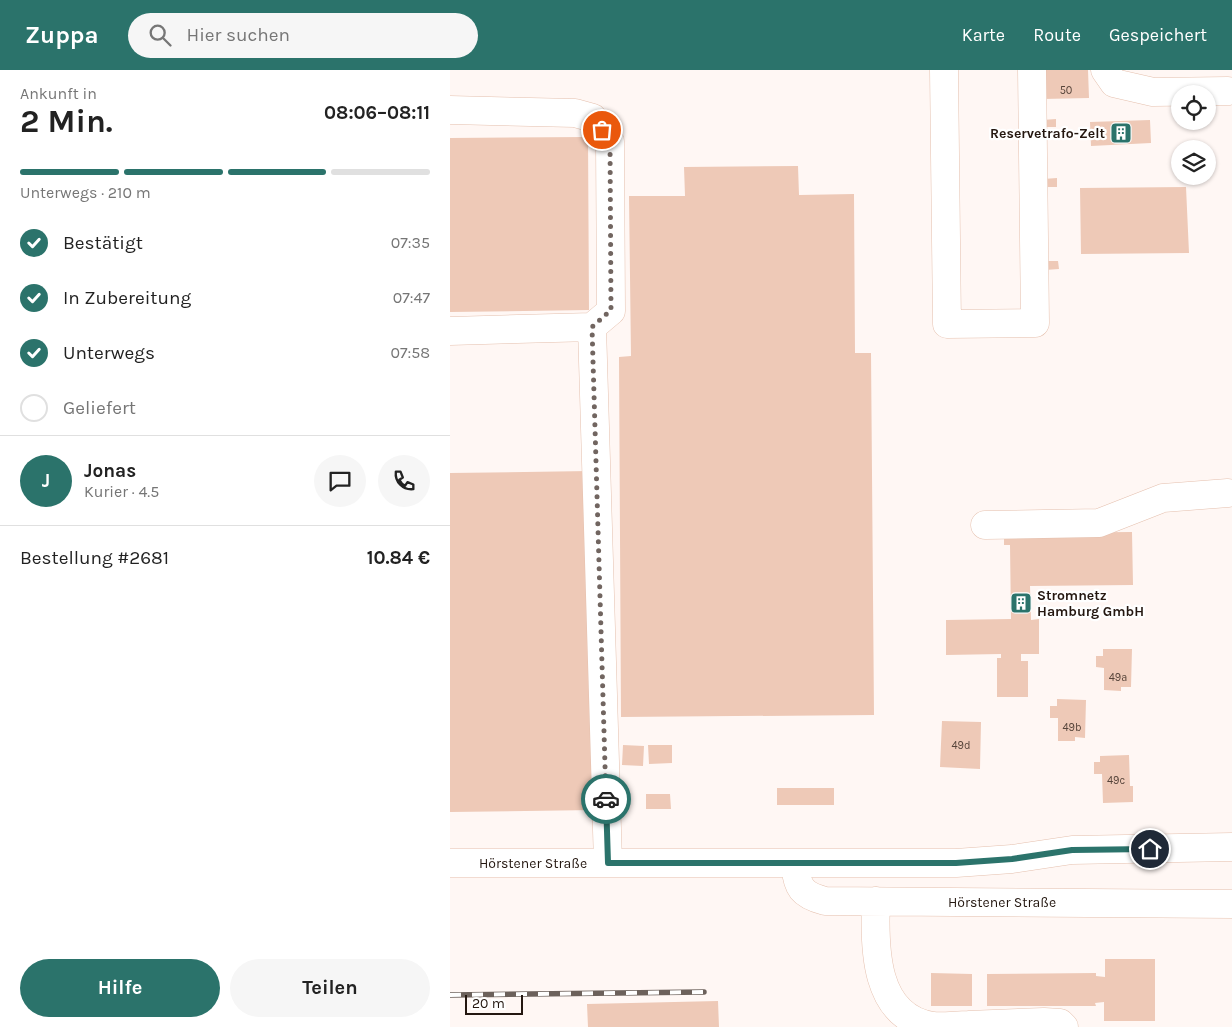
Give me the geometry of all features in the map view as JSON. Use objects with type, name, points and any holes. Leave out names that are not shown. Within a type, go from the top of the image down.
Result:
[{"type":"street","points":[[944,70],[947,324],[1035,323],[1032,70]]},
{"type":"street","points":[[1106,70],[1114,83],[1153,92],[1228,92]]},
{"type":"street","points":[[450,110],[575,113],[593,118],[610,141],[611,310],[592,327],[450,331]]},
{"type":"street","points":[[592,327],[608,863]]},
{"type":"street","points":[[985,525],[1100,523],[1162,498],[1228,493]]},
{"type":"street","name":"Hörstener Straße","points":[[450,863],[956,863],[1012,859],[1072,850],[1232,847]]},
{"type":"street","name":"Hörstener Straße","points":[[795,864],[796,878],[799,886],[810,896],[825,901],[1232,904]]},
{"type":"street","points":[[876,901],[874,931],[882,981],[892,1002],[906,1016],[933,1026],[1044,1022],[1060,1023],[1064,1027]]},
{"type":"building","points":[[1042,70],[1088,70],[1089,98],[1043,99]]},
{"type":"building","points":[[1056,119],[1056,127],[1042,127],[1042,120]]},
{"type":"building","name":"Reservetrafo-Zelt","points":[[1150,120],[1151,143],[1091,146],[1090,122]]},
{"type":"building","points":[[588,137],[589,310],[450,312],[450,138]]},
{"type":"building","points":[[798,166],[799,195],[854,194],[855,353],[871,353],[874,715],[621,717],[619,357],[631,356],[629,196],[685,196],[684,167]]},
{"type":"building","points":[[1057,178],[1057,187],[1043,187],[1043,179]]},
{"type":"building","points":[[1186,187],[1189,253],[1081,254],[1080,188]]},
{"type":"building","points":[[1044,261],[1058,261],[1059,269],[1045,270]]},
{"type":"building","points":[[590,471],[594,810],[450,812],[450,473]]},
{"type":"building","name":"Stromnetz Hamburg GmbH","points":[[1132,532],[1133,585],[1030,586],[1031,620],[1039,619],[1039,654],[1021,654],[1021,661],[1028,661],[1028,697],[997,697],[997,658],[1001,658],[1001,654],[946,655],[946,620],[1011,619],[1010,545],[1004,545],[1004,533]]},
{"type":"building","points":[[1103,649],[1132,649],[1131,687],[1121,687],[1121,691],[1104,690],[1104,668],[1096,667],[1096,656],[1103,656]]},
{"type":"building","points":[[1057,699],[1086,700],[1085,738],[1075,737],[1075,741],[1058,741],[1058,718],[1050,718],[1050,706],[1057,706]]},
{"type":"building","points":[[942,721],[981,722],[980,769],[940,767]]},
{"type":"building","points":[[623,745],[644,746],[643,766],[622,765]]},
{"type":"building","points":[[648,745],[672,745],[672,763],[649,764]]},
{"type":"building","points":[[1129,755],[1130,786],[1133,786],[1133,802],[1103,803],[1102,774],[1094,774],[1094,762],[1100,762],[1100,756]]},
{"type":"building","points":[[777,788],[834,788],[834,805],[777,805]]},
{"type":"building","points":[[646,794],[670,794],[671,809],[646,809]]},
{"type":"building","points":[[1105,959],[1155,959],[1155,1021],[1104,1021],[1104,1002],[1095,1003],[1096,1006],[987,1006],[987,974],[1096,973],[1096,976],[1105,977]]},
{"type":"building","points":[[931,973],[972,974],[972,1006],[931,1006]]},
{"type":"building","points":[[718,1001],[719,1027],[588,1027],[587,1004]]},
{"type":"railway","points":[[450,995],[704,992]]},
{"type":"way so far","points":[[602,130],[610,141],[611,310],[592,327],[606,799]]},
{"type":"place","name":"Reservetrafo-Zelt","points":[[1121,133]]},
{"type":"place","name":"Stromnetz Hamburg GmbH","points":[[1021,603]]},
{"type":"route","points":[[606,799],[608,863],[956,863],[1012,859],[1072,850],[1150,849]]}]
